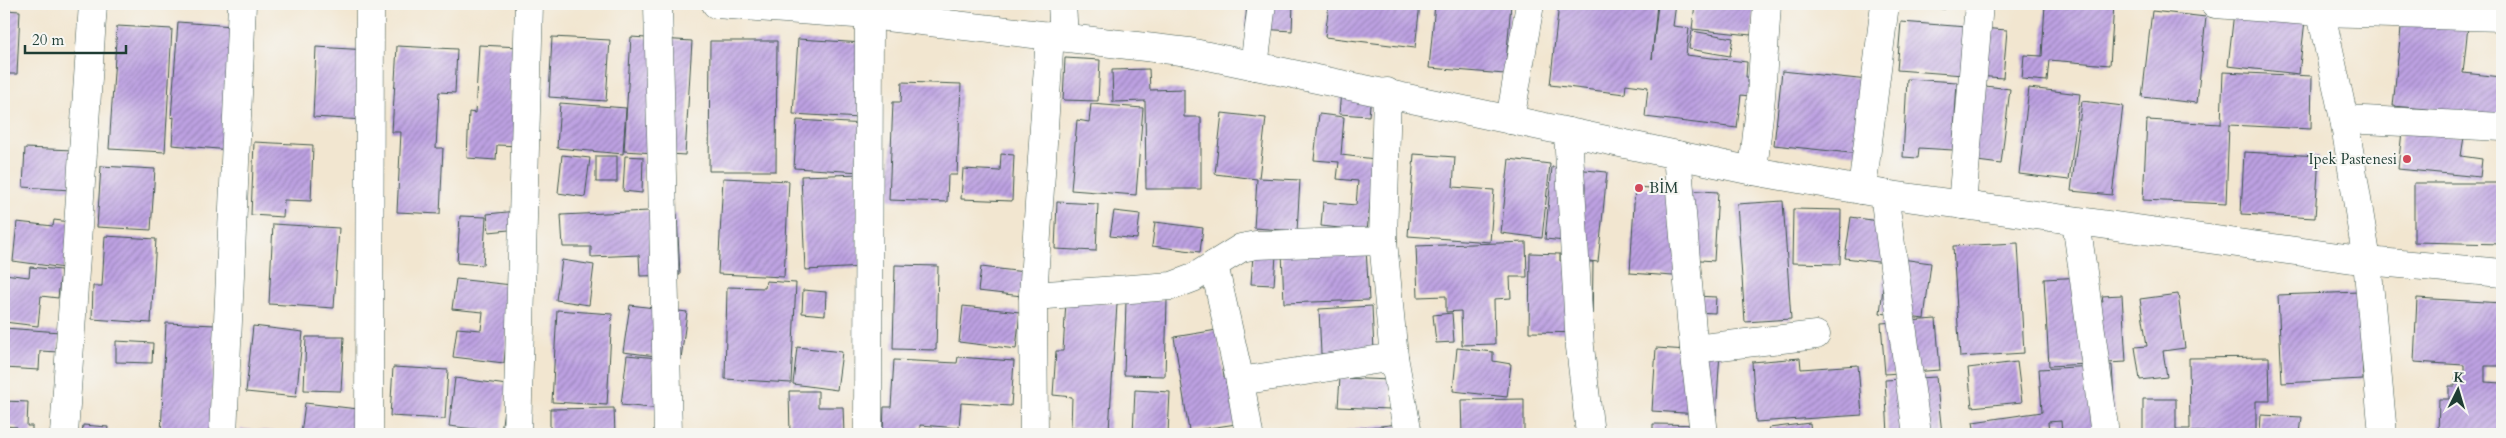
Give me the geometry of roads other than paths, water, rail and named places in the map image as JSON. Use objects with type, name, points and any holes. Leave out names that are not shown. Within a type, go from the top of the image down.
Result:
[{"type":"street","points":[[64,434],[93,4]]},
{"type":"street","points":[[223,434],[242,4]]},
{"type":"street","points":[[369,434],[370,4]]},
{"type":"street","points":[[517,434],[529,4]]},
{"type":"street","points":[[658,4],[668,434]]},
{"type":"street","points":[[716,4],[869,15],[1189,52],[1387,92],[1753,171],[1873,192],[2367,261],[2502,274]]},
{"type":"street","points":[[1034,434],[1033,296],[1057,36],[1062,4]]},
{"type":"street","points":[[1254,66],[1262,4]]},
{"type":"street","points":[[1510,120],[1530,4]]},
{"type":"street","points":[[1753,171],[1761,97],[1767,4]]},
{"type":"street","points":[[1885,4],[1873,192],[1917,434]]},
{"type":"street","points":[[1962,205],[1979,4]]},
{"type":"street","points":[[2215,4],[2502,18]]},
{"type":"street","points":[[2320,8],[2344,119],[2367,261],[2383,434]]},
{"type":"street","points":[[868,434],[869,15]]},
{"type":"street","points":[[1387,92],[1383,240],[1394,357],[1408,434]]},
{"type":"street","points":[[2344,119],[2502,127]]},
{"type":"street","points":[[1568,132],[1580,347],[1590,434]]},
{"type":"street","points":[[1678,155],[1694,349],[1704,434]]},
{"type":"street","points":[[2076,221],[2105,434]]},
{"type":"street","points":[[1033,296],[1172,286],[1193,278],[1241,248],[1256,245],[1383,240]]},
{"type":"street","points":[[1214,264],[1240,382],[1249,434]]},
{"type":"street","points":[[1694,349],[1816,335]]},
{"type":"street","points":[[1240,382],[1394,357]]},
{"type":"place","name":"Ipek Pastenesi","points":[[2407,159]]},
{"type":"place","name":"BİM","points":[[1639,188]]}]
